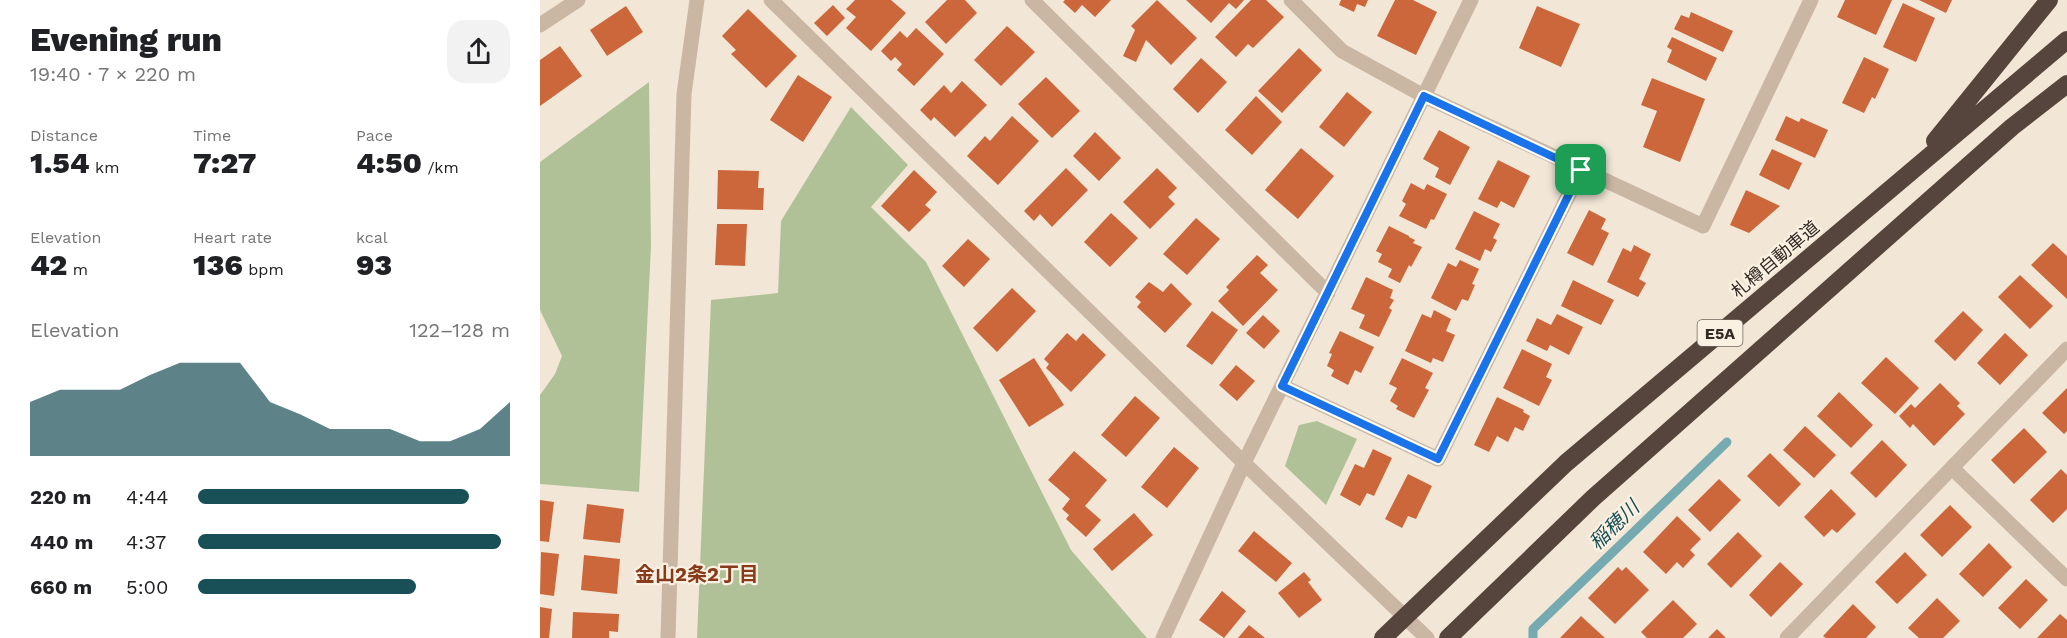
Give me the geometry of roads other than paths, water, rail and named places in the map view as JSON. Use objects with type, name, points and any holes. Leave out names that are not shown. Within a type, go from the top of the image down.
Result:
[{"type":"highway","points":[[1907,175],[2049,0]]},
{"type":"highway","name":"札樽自動車道","points":[[1383,638],[1566,463],[2067,40]]},
{"type":"highway","name":"E5A","points":[[1448,638],[1593,498],[2012,127],[2067,84]]},
{"type":"street","points":[[540,25],[578,0]]},
{"type":"street","points":[[668,638],[684,94],[697,0]]},
{"type":"street","points":[[771,0],[1426,638]]},
{"type":"street","points":[[1032,0],[1328,293]]},
{"type":"street","points":[[1291,0],[1342,51],[1424,96],[1703,226],[1811,0]]},
{"type":"street","points":[[1163,638],[1244,463],[1471,0]]},
{"type":"street","points":[[1282,386],[1438,459],[1581,170]]},
{"type":"street","points":[[1787,638],[2067,349]]},
{"type":"street","points":[[1952,468],[2067,579]]},
{"type":"waterway","name":"稲穂川","points":[[1533,638],[1533,629],[1727,442]]},
{"type":"district","name":"金山2条2丁目","points":[[697,574]]}]
